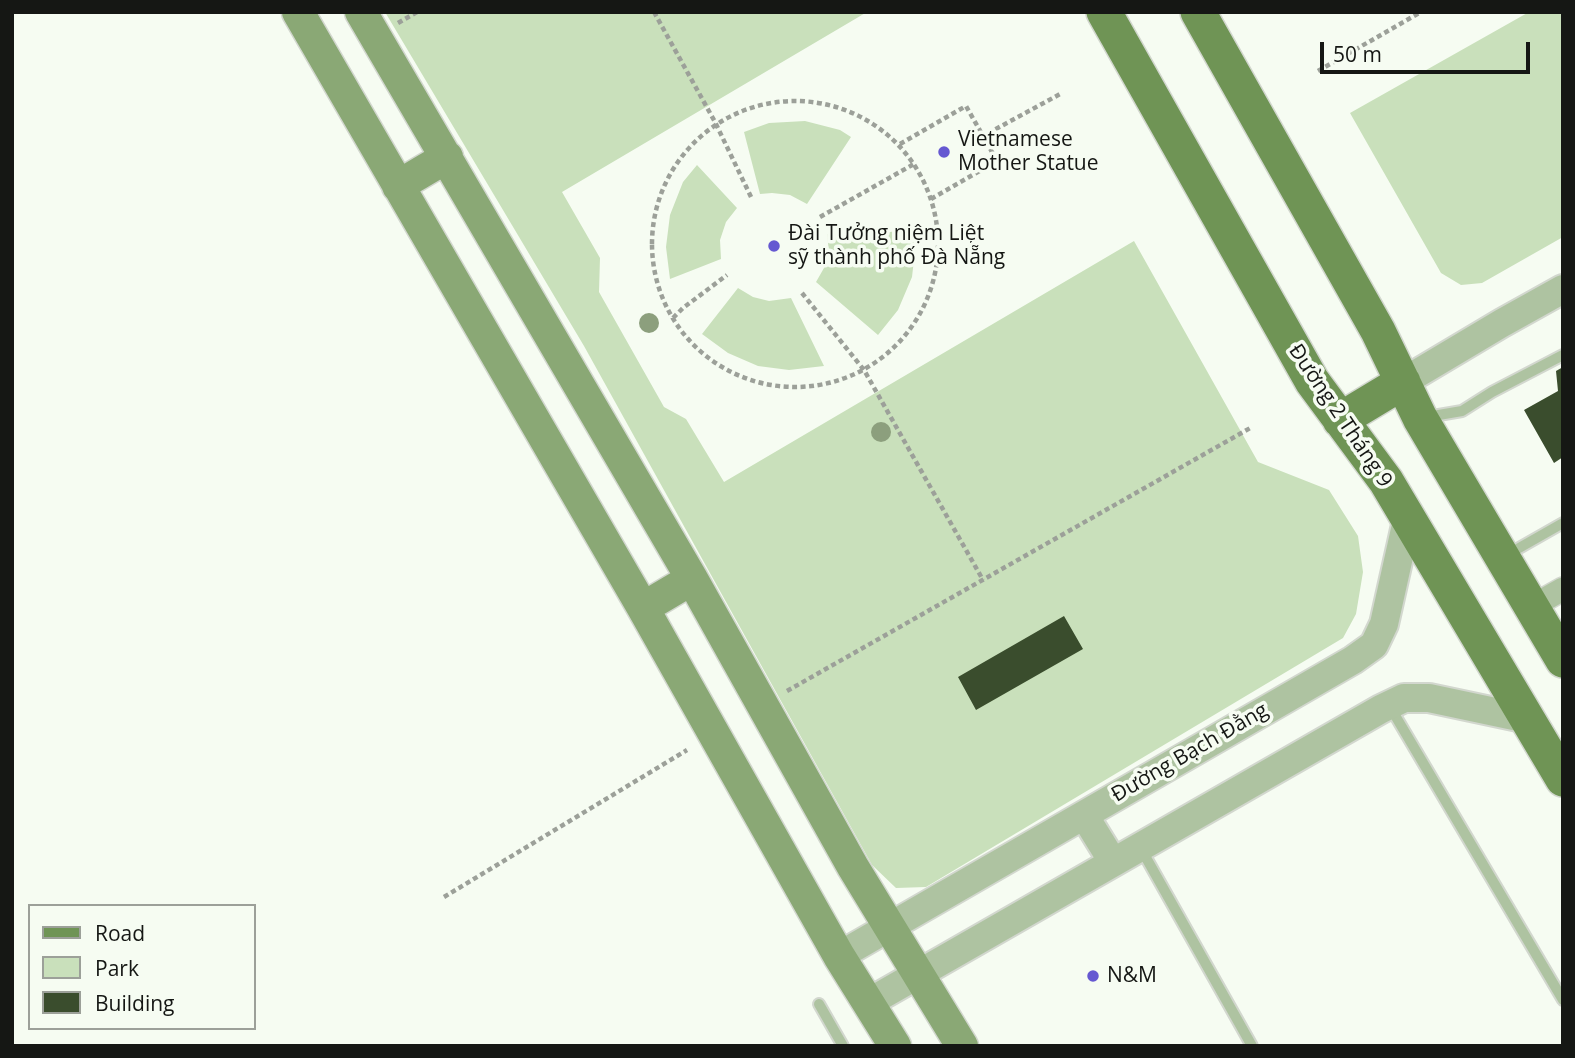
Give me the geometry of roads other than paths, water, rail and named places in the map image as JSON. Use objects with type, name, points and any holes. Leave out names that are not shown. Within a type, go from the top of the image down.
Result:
[{"type":"main road","points":[[298,12],[643,608],[839,956],[895,1046]]},
{"type":"main road","points":[[361,12],[692,579],[853,867],[962,1046]]},
{"type":"main road","name":"Đường 2 Tháng 9","points":[[1104,12],[1312,381],[1386,481],[1563,779]]},
{"type":"main road","points":[[1198,12],[1378,331],[1420,418],[1563,660]]},
{"type":"main road","points":[[398,186],[447,157]]},
{"type":"main road","points":[[1340,420],[1403,382]]},
{"type":"main road","points":[[643,608],[692,579]]},
{"type":"street","points":[[1403,382],[1563,289]]},
{"type":"street","name":"Đường Bạch Đằng","points":[[839,956],[1374,645],[1384,624],[1408,516]]},
{"type":"street","points":[[1531,607],[1563,589]]},
{"type":"street","points":[[868,1003],[1404,698],[1429,698],[1528,719]]},
{"type":"street","points":[[1084,815],[1113,862]]},
{"type":"lane","points":[[1420,418],[1462,411],[1563,355]]},
{"type":"lane","points":[[1503,558],[1563,523]]},
{"type":"lane","points":[[1396,716],[1563,1000]]},
{"type":"lane","points":[[1140,848],[1252,1046]]},
{"type":"lane","points":[[818,1004],[843,1046]]},
{"type":"place","name":"Vietnamese Mother Statue","points":[[944,152]]},
{"type":"place","name":"Đài Tưởng niệm Liệt sỹ thành phố Đà Nẵng","points":[[774,246]]},
{"type":"place","name":"N&M","points":[[1093,976]]}]
